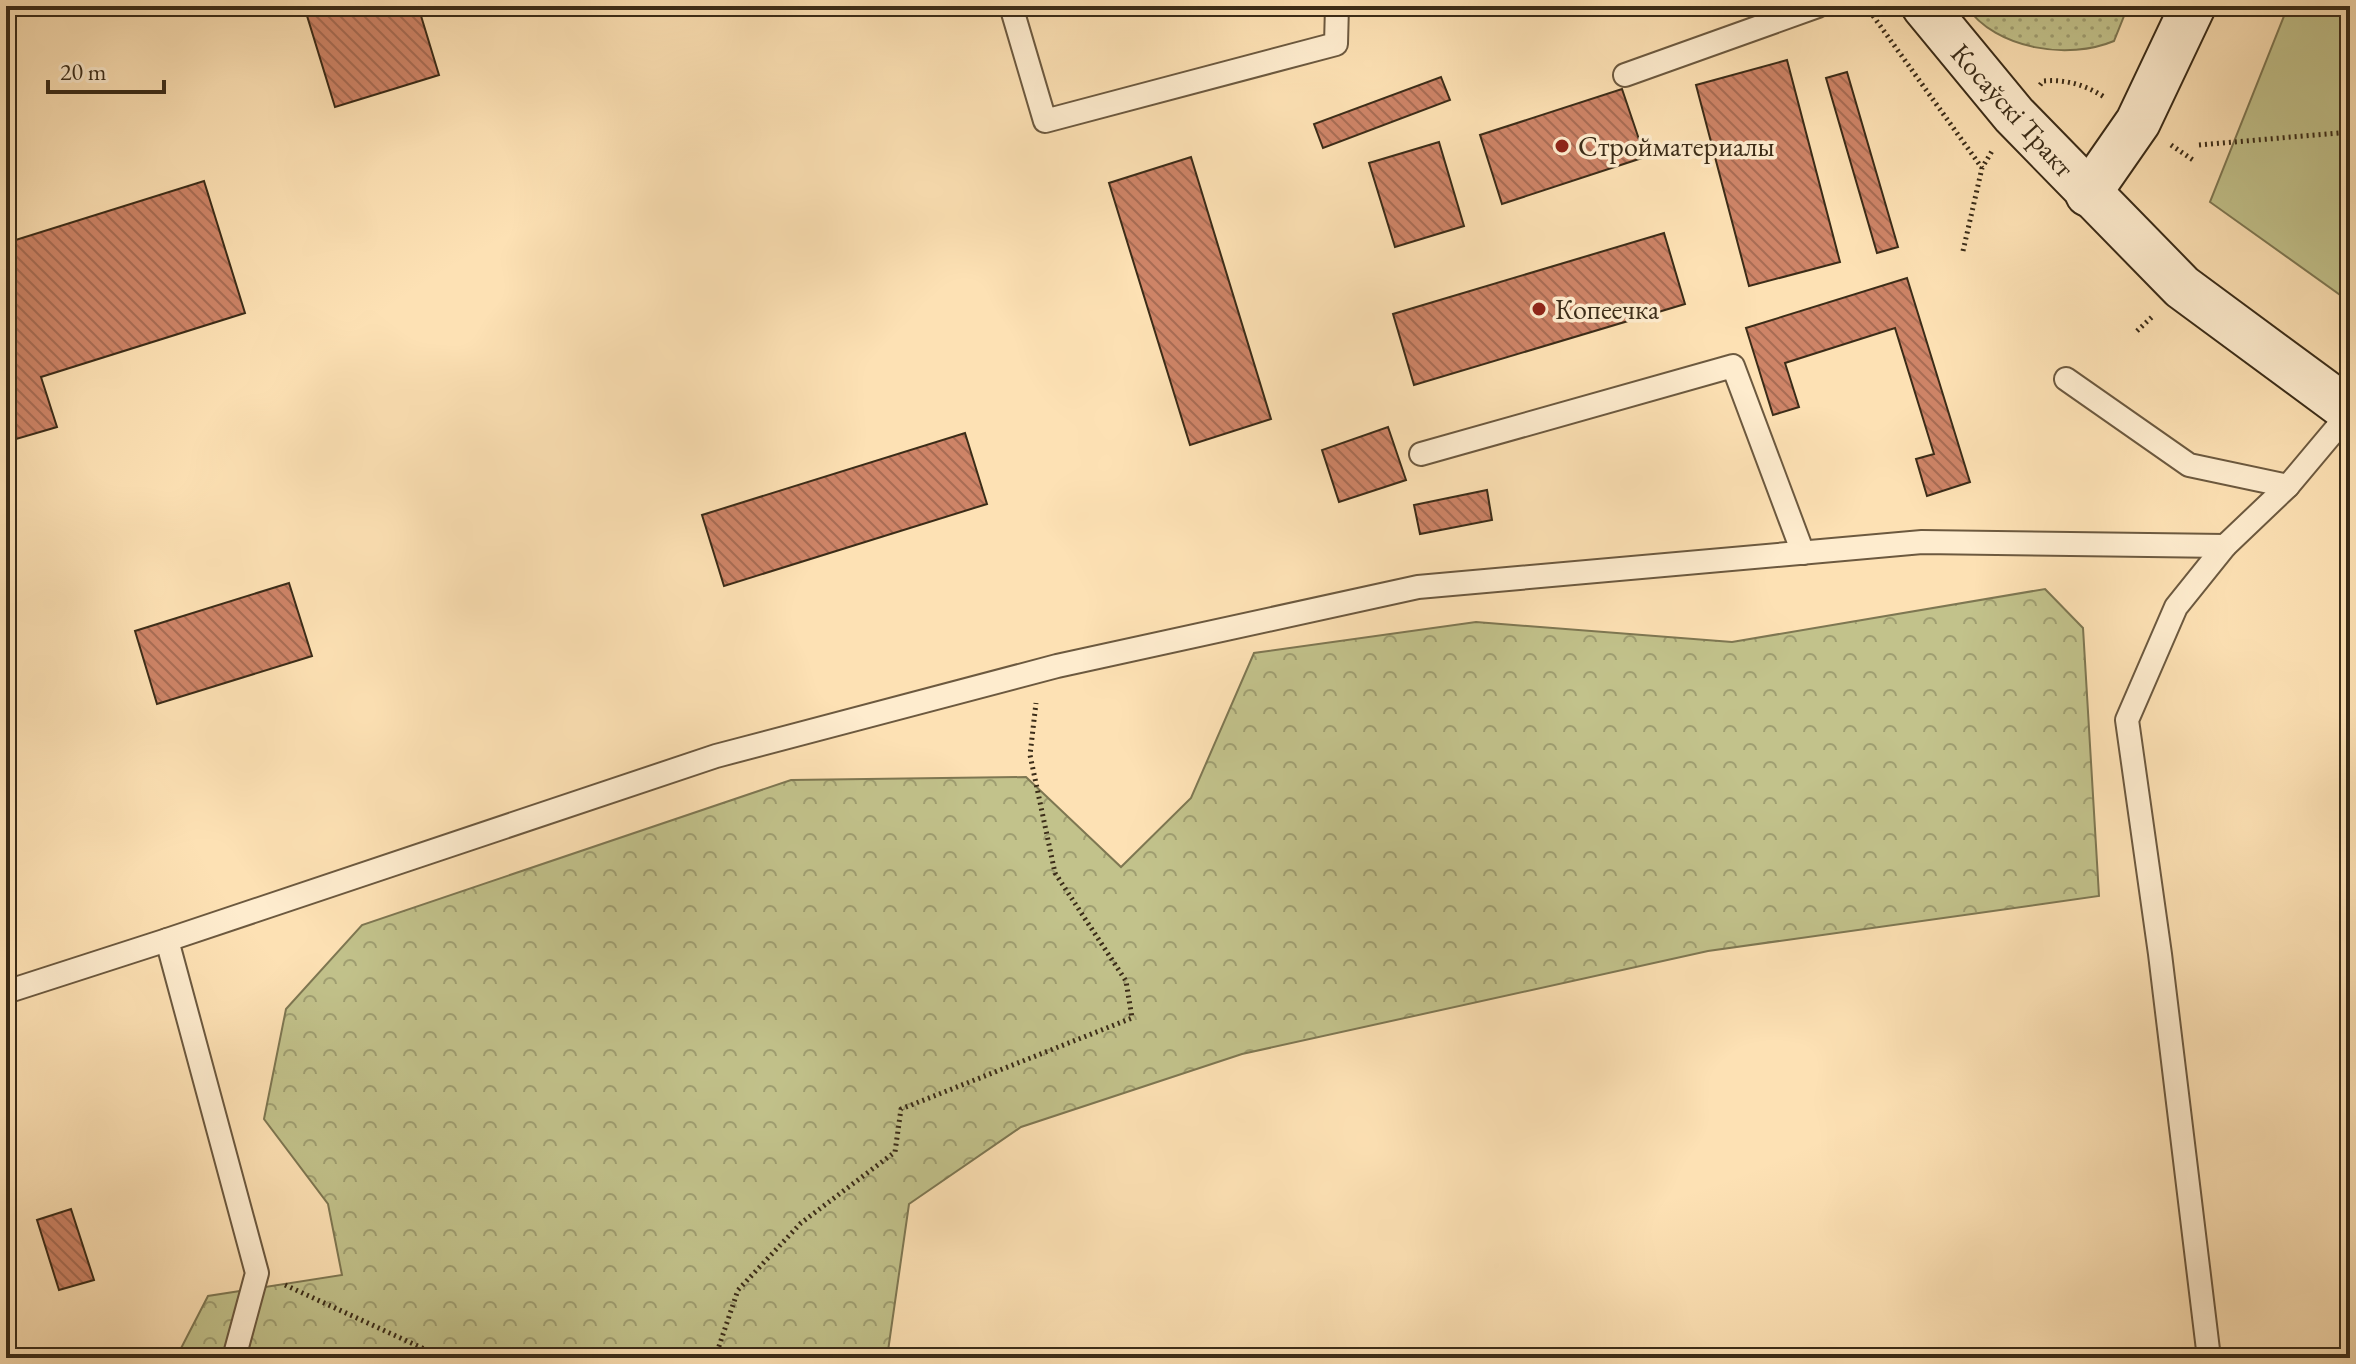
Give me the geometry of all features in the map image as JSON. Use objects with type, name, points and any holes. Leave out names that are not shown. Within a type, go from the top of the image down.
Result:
[{"type":"main road","name":"Косаўскі Тракт","points":[[1924,6],[2014,115],[2088,194],[2138,122],[2193,6]]},
{"type":"main road","points":[[2088,194],[2182,287],[2350,412]]},
{"type":"lane","points":[[1011,6],[1045,121],[1336,44],[1337,6]]},
{"type":"lane","points":[[1625,75],[1818,6]]},
{"type":"lane","points":[[1421,454],[1733,366],[1803,553]]},
{"type":"lane","points":[[2066,379],[2189,465],[2288,486]]},
{"type":"lane","points":[[2209,1358],[2160,954],[2127,720],[2176,607],[2225,546],[2288,486],[2350,412]]},
{"type":"lane","points":[[6,992],[716,756],[1039,670],[1418,587],[1922,542],[2225,546]]},
{"type":"lane","points":[[167,940],[257,1273],[234,1358]]},
{"type":"path","points":[[1866,6],[1982,168]]},
{"type":"path","points":[[2199,145],[2350,132]]},
{"type":"path","points":[[715,1358],[738,1290],[801,1223],[895,1152],[901,1109],[1132,1018],[1126,981],[1055,873],[1030,755],[1039,670]]},
{"type":"path","points":[[257,1273],[444,1358]]},
{"type":"green space","points":[[1966,6],[2128,6],[2114,41],[2096,47],[2055,50],[2034,47],[1995,33]]},
{"type":"green space","points":[[2288,6],[2350,6],[2350,302],[2210,202]]},
{"type":"green space","points":[[2045,589],[2083,628],[2099,896],[1708,951],[1242,1054],[1021,1127],[909,1204],[887,1358],[176,1358],[208,1296],[342,1275],[328,1204],[264,1119],[286,1009],[362,925],[791,780],[1026,777],[1121,867],[1191,798],[1254,653],[1476,622],[1732,642]]},
{"type":"building","points":[[304,6],[418,6],[439,75],[335,107]]},
{"type":"building","points":[[1787,60],[1840,262],[1749,286],[1696,85]]},
{"type":"building","points":[[1847,72],[1898,247],[1877,253],[1826,78]]},
{"type":"building","points":[[1441,77],[1450,100],[1323,148],[1314,124]]},
{"type":"building","name":"Стройматериалы","points":[[1622,89],[1645,157],[1502,204],[1480,135]]},
{"type":"building","points":[[1439,142],[1464,226],[1395,247],[1369,163]]},
{"type":"building","points":[[1191,157],[1271,419],[1190,445],[1109,183]]},
{"type":"building","points":[[204,181],[245,313],[41,377],[57,427],[6,442],[6,243]]},
{"type":"building","name":"Копеечка","points":[[1664,233],[1685,304],[1414,385],[1393,314]]},
{"type":"building","points":[[1907,278],[1970,482],[1927,496],[1916,459],[1934,454],[1895,328],[1785,363],[1799,407],[1773,415],[1746,328]]},
{"type":"building","points":[[1388,427],[1406,480],[1339,502],[1322,450]]},
{"type":"building","points":[[965,433],[987,504],[724,586],[702,515]]},
{"type":"building","points":[[1487,490],[1492,520],[1420,534],[1414,505]]},
{"type":"building","points":[[289,583],[312,656],[157,704],[135,631]]},
{"type":"building","points":[[71,1209],[94,1280],[59,1290],[37,1220]]},
{"type":"place","name":"Стройматериалы","points":[[1562,146]]},
{"type":"place","name":"Копеечка","points":[[1539,309]]}]
